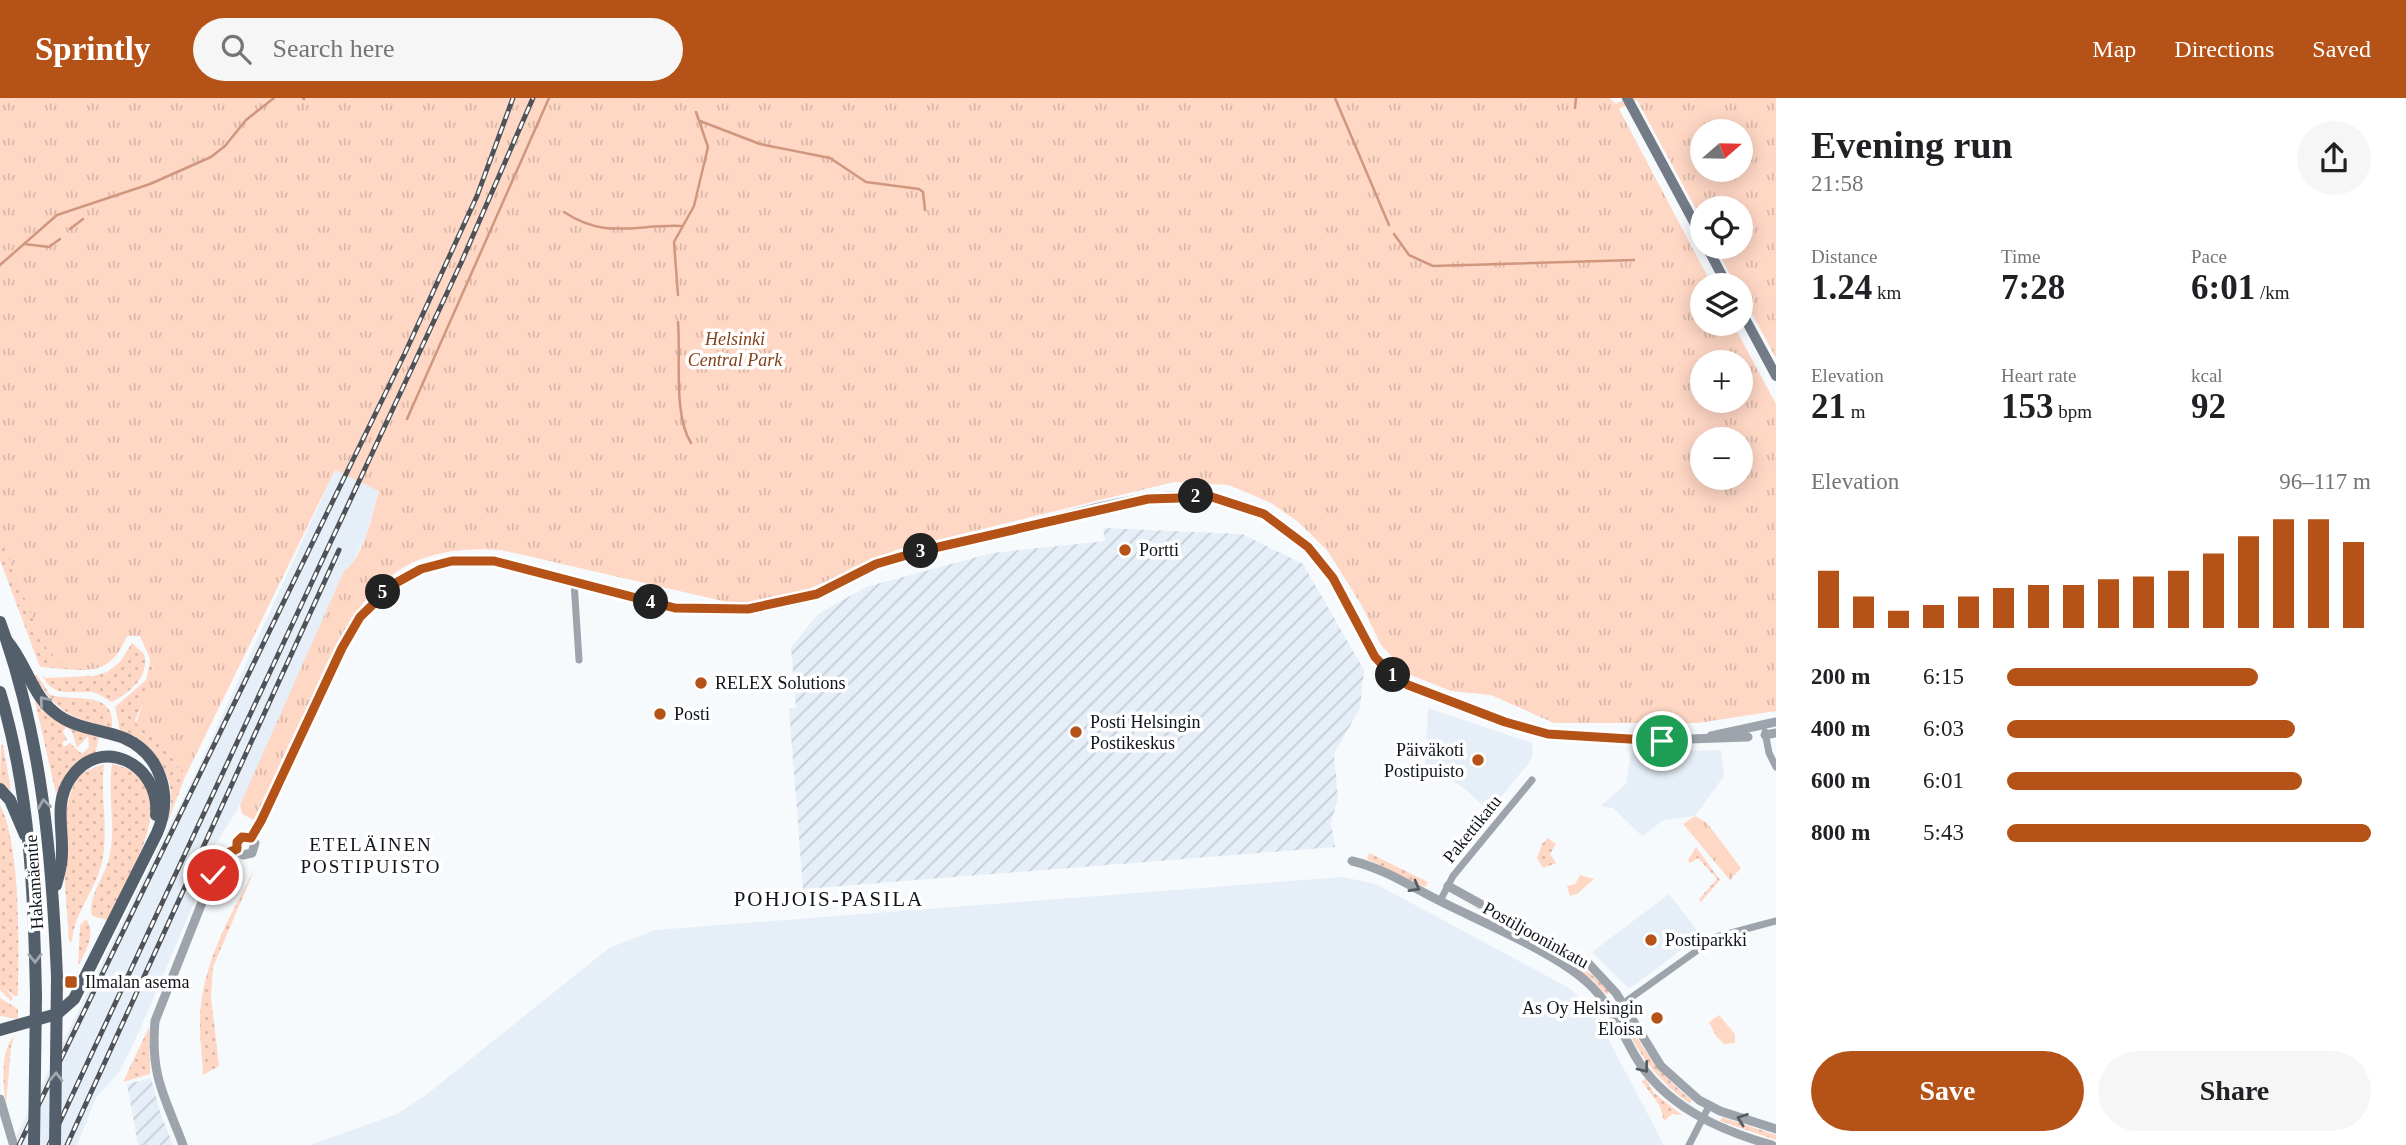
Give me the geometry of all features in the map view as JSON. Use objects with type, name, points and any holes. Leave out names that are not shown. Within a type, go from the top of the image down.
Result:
[{"type":"main road","points":[[1627,98],[1690,215]]},
{"type":"main road","points":[[1753,333],[1776,376]]},
{"type":"main road","name":"Hakamäentie","points":[[0,622],[7,641],[42,789],[54,896],[57,977],[55,1145]]},
{"type":"main road","points":[[0,1030],[57,1014],[74,999],[164,812],[163,782],[150,757],[124,739],[75,725],[52,711],[36,692],[18,654],[7,641]]},
{"type":"main road","name":"Hakamäentie","points":[[0,692],[13,744],[29,841],[36,996],[34,1145]]},
{"type":"main road","points":[[54,896],[62,863],[60,820],[63,793],[74,774],[97,759],[120,758],[143,771],[154,789],[157,810],[148,848]]},
{"type":"main road","points":[[0,789],[10,800],[18,823],[29,841]]},
{"type":"street","points":[[251,838],[352,629],[370,605],[387,589],[421,569],[452,561],[494,561],[675,608],[748,609],[817,594],[876,564],[902,555],[1148,499],[1212,497],[1264,514],[1308,547],[1333,578],[1375,657],[1394,677],[1408,685],[1505,722],[1548,734],[1630,741],[1748,737],[1776,733]]},
{"type":"street","points":[[574,582],[579,660]]},
{"type":"street","points":[[1706,737],[1776,722]]},
{"type":"street","points":[[1764,724],[1776,767]]},
{"type":"street","name":"Pakettikatu","points":[[1440,901],[1448,886],[1532,780]]},
{"type":"street","points":[[237,849],[238,839],[251,838]]},
{"type":"street","points":[[237,849],[243,855],[252,853],[255,843],[251,838]]},
{"type":"street","points":[[183,1145],[159,1089],[153,1044],[155,1021],[218,862],[223,854],[237,849]]},
{"type":"street","name":"Postiljooninkatu","points":[[1352,861],[1389,873],[1576,974],[1611,1012],[1648,1074],[1678,1103],[1702,1119],[1746,1138],[1772,1145]]},
{"type":"street","name":"Postiljooninkatu","points":[[1448,886],[1576,955],[1601,975],[1623,1004],[1661,1066],[1709,1106],[1776,1129]]},
{"type":"street","points":[[1611,1012],[1716,936],[1776,921]]},
{"type":"street","points":[[0,1098],[13,1143]]},
{"type":"street","points":[[1689,1145],[1709,1106]]},
{"type":"shaded area","points":[[335,470],[381,487],[366,535],[240,805],[212,850],[204,879],[120,1071],[96,1098],[77,1145],[12,1145],[199,766]]},
{"type":"shaded area","points":[[1103,528],[1242,534],[1303,564],[1364,670],[1360,708],[1334,754],[1338,798],[1331,823],[1335,847],[803,889],[789,709],[796,708],[791,647],[818,614],[866,587],[992,553],[1105,541]]},
{"type":"shaded area","name":"Päiväkoti Postipuisto","points":[[1428,708],[1532,743],[1533,756],[1489,812],[1465,789],[1425,764]]},
{"type":"shaded area","points":[[1721,750],[1724,776],[1695,816],[1664,820],[1642,836],[1613,808],[1601,806],[1626,784],[1631,753]]},
{"type":"shaded area","points":[[1343,877],[1376,884],[1571,989],[1596,1016],[1664,1145],[310,1145],[397,1114],[426,1095],[609,948],[655,930]]},
{"type":"shaded area","name":"Postiparkki","points":[[1669,894],[1701,935],[1629,989],[1592,952]]},
{"type":"shaded area","points":[[151,1078],[173,1145],[138,1145],[127,1084]]},
{"type":"green space","name":"Helsinki Central Park","points":[[0,98],[1609,98],[1616,104],[1627,98],[1776,98],[1776,358],[1753,316],[1753,273],[1729,273],[1722,259],[1753,259],[1753,196],[1690,198],[1637,100],[1619,109],[1690,243],[1690,259],[1698,259],[1706,273],[1690,273],[1690,336],[1739,336],[1747,350],[1690,350],[1690,413],[1753,413],[1753,361],[1776,404],[1776,711],[1698,723],[1554,723],[1491,695],[1451,691],[1408,674],[1381,645],[1362,606],[1327,550],[1297,521],[1271,503],[1229,485],[1174,482],[896,550],[798,594],[740,605],[501,550],[461,550],[428,557],[401,569],[378,586],[359,609],[327,665],[254,820],[242,814],[240,805],[344,571],[357,557],[362,546],[379,491],[335,470],[185,777],[156,734],[136,724],[154,668],[140,636],[127,636],[110,662],[86,669],[64,668],[43,644],[0,537]]},
{"type":"green space","points":[[0,485],[130,628],[114,657],[96,669],[40,667],[0,560]]},
{"type":"green space","points":[[132,643],[144,654],[144,670],[132,688],[112,702],[94,693],[57,690],[47,683],[42,675],[45,678],[93,676],[107,672],[120,662]]},
{"type":"green space","points":[[151,658],[153,673],[149,690],[135,721],[156,734],[185,777],[167,824],[171,793],[163,768],[145,748],[120,731],[115,707],[146,680]]},
{"type":"green space","points":[[34,675],[37,675],[50,695],[100,702],[107,707],[112,728],[85,721],[66,712],[50,698]]},
{"type":"green space","points":[[34,697],[99,736],[95,754],[57,798]],"holes":[[[66,727],[72,732],[77,748],[88,736],[89,747],[82,754],[70,743],[64,747],[62,742],[67,740],[63,732]]]},
{"type":"green space","points":[[1,744],[3,745],[11,790],[0,783]]},
{"type":"green space","points":[[104,764],[105,838],[102,862],[77,921],[72,942],[69,941],[64,854],[67,809],[72,789],[81,773]]},
{"type":"green space","points":[[112,764],[136,774],[148,789],[151,809],[139,856],[107,920],[92,916],[91,909],[111,846]]},
{"type":"green space","points":[[0,805],[12,845],[17,898],[18,996],[14,996],[4,987],[13,998],[11,1001],[0,990]]},
{"type":"green space","points":[[1695,816],[1707,823],[1741,868],[1730,880],[1683,824]]},
{"type":"green space","points":[[1548,838],[1556,844],[1550,854],[1556,863],[1543,868],[1537,858],[1542,844]]},
{"type":"green space","points":[[1696,847],[1720,880],[1701,902],[1699,899],[1717,879],[1698,858],[1690,863],[1688,860]]},
{"type":"green space","points":[[1369,853],[1428,882],[1425,887],[1367,859]]},
{"type":"green space","points":[[256,866],[213,967],[211,997],[219,1066],[203,1075],[200,1023],[204,987],[222,933]]},
{"type":"green space","points":[[1580,875],[1594,879],[1577,894],[1570,896],[1567,886],[1575,884]]},
{"type":"green space","points":[[1463,901],[1574,959],[1610,991],[1606,995],[1594,981],[1568,962]]},
{"type":"green space","points":[[86,919],[90,937],[78,966],[80,925]]},
{"type":"green space","points":[[0,998],[18,1009],[18,1019],[0,1016]]},
{"type":"green space","points":[[1719,1015],[1735,1034],[1735,1043],[1724,1044],[1716,1036],[1709,1022]]},
{"type":"green space","points":[[1629,1023],[1656,1065],[1692,1100],[1689,1103],[1660,1078],[1645,1059],[1625,1026]]},
{"type":"green space","points":[[149,1027],[150,1074],[123,1082]]},
{"type":"green space","points":[[15,1036],[11,1046],[6,1105],[5,1058]]},
{"type":"green space","points":[[1645,1078],[1654,1093],[1682,1115],[1672,1114],[1664,1121],[1660,1106],[1642,1082]]},
{"type":"green space","points":[[1722,1117],[1776,1135],[1776,1140],[1720,1121]]},
{"type":"waterway","points":[[0,265],[57,215],[150,184],[211,157],[225,146],[246,120],[274,98]]},
{"type":"waterway","points":[[407,419],[549,98]]},
{"type":"waterway","points":[[1335,98],[1389,225]]},
{"type":"waterway","points":[[1575,108],[1576,98]]},
{"type":"waterway","points":[[678,295],[674,242],[694,206],[708,147],[696,112]]},
{"type":"waterway","points":[[700,121],[760,144],[830,158],[866,182],[919,189],[923,192],[925,210]]},
{"type":"waterway","points":[[564,212],[579,221],[608,228],[681,226]]},
{"type":"waterway","points":[[70,229],[83,219]]},
{"type":"waterway","points":[[1394,234],[1409,255],[1433,266],[1634,260]]},
{"type":"waterway","points":[[24,244],[49,247],[60,239]]},
{"type":"waterway","points":[[678,322],[680,401],[685,431],[691,443]]},
{"type":"railway","points":[[19,1145],[405,353],[477,196],[513,98]]},
{"type":"railway","points":[[49,1145],[461,263],[533,98]]},
{"type":"railway","points":[[67,1145],[339,550]]},
{"type":"place","name":"Portti","points":[[1125,550]]},
{"type":"place","name":"RELEX Solutions","points":[[701,683]]},
{"type":"place","name":"Posti","points":[[660,714]]},
{"type":"place","name":"Posti Helsingin Postikeskus","points":[[1076,732]]},
{"type":"place","name":"Päiväkoti Postipuisto","points":[[1478,760]]},
{"type":"place","name":"Postiparkki","points":[[1651,940]]},
{"type":"place","name":"Ilmalan asema","points":[[71,982]]},
{"type":"place","name":"As Oy Helsingin Eloisa","points":[[1657,1018]]},
{"type":"district","name":"ETELÄINEN POSTIPUISTO","points":[[371,855]]},
{"type":"district","name":"POHJOIS-PASILA","points":[[829,899]]},
{"type":"route","points":[[213,875],[220,856],[237,849],[238,839],[248,836],[251,838],[261,821],[342,648],[360,617],[381,594],[408,575],[452,561],[494,561],[509,564],[675,608],[713,611],[748,609],[795,601],[817,594],[876,564],[921,551],[1148,499],[1170,496],[1212,497],[1228,500],[1264,514],[1291,531],[1308,547],[1333,578],[1375,657],[1394,677],[1408,685],[1505,722],[1548,734],[1662,741]]}]
